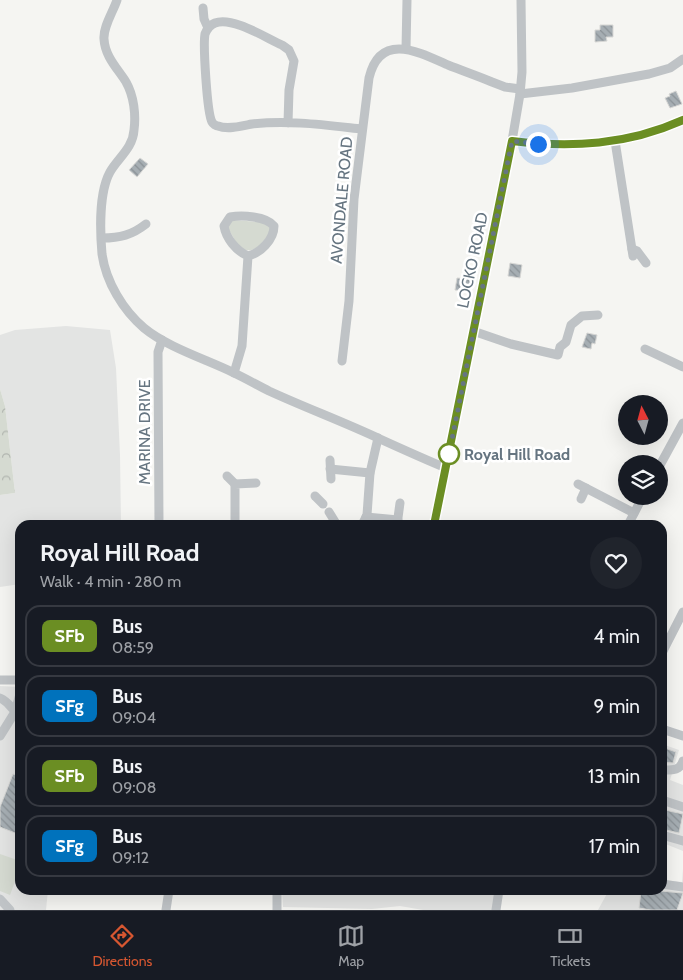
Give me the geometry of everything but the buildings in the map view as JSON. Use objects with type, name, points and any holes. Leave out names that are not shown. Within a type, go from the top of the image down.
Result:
[{"type":"street","points":[[117,0],[105,31],[104,40],[113,65],[131,92],[134,130],[128,149],[112,168],[105,185],[102,205],[102,238],[104,264],[116,293],[125,307],[138,323],[162,340],[234,372],[270,391],[446,468]]},
{"type":"street","points":[[407,0],[406,48],[520,92],[572,88],[649,74],[670,68],[683,59]]},
{"type":"street","name":"LOCKO ROAD","points":[[435,520],[512,141],[520,92],[521,0]]},
{"type":"street","points":[[203,8],[204,20],[208,28]]},
{"type":"street","points":[[288,123],[290,86],[294,64],[293,55],[289,50],[232,22],[221,21],[208,28],[205,35],[205,43],[209,108],[212,122],[216,126],[225,128],[264,123],[288,123],[362,129]]},
{"type":"street","name":"AVONDALE ROAD","points":[[342,361],[349,301],[354,199],[371,70],[378,58],[391,50],[406,48]]},
{"type":"street","points":[[512,141],[575,145],[615,141],[649,133],[683,120]]},
{"type":"street","points":[[615,141],[632,252],[637,251],[646,263]]},
{"type":"street","points":[[230,217],[265,220],[274,226],[274,231],[269,241],[256,253],[248,256],[234,246],[226,232],[225,224],[230,217]]},
{"type":"street","points":[[102,238],[127,236],[146,224]]},
{"type":"street","points":[[234,372],[242,346],[248,256]]},
{"type":"street","points":[[473,331],[511,344],[558,355],[560,347],[566,342],[569,327],[573,323],[582,316],[598,315]]},
{"type":"street","name":"MARINA DRIVE","points":[[159,520],[158,356],[162,340]]},
{"type":"street","points":[[648,363],[649,351],[683,367]]},
{"type":"street","points":[[666,455],[683,423]]},
{"type":"street","points":[[364,520],[370,473],[378,438]]},
{"type":"street","points":[[330,469],[370,473]]},
{"type":"street","points":[[227,476],[235,484],[235,520]]},
{"type":"street","points":[[235,484],[256,483]]},
{"type":"street","points":[[581,499],[582,486],[634,513]]},
{"type":"street","points":[[315,496],[323,504]]},
{"type":"street","points":[[397,520],[400,503]]},
{"type":"street","points":[[630,520],[638,505]]},
{"type":"street","points":[[329,512],[334,520]]},
{"type":"street","points":[[667,644],[683,612]]},
{"type":"street","points":[[0,680],[15,680]]},
{"type":"street","points":[[0,698],[10,704],[15,711]]},
{"type":"street","points":[[0,736],[15,717]]},
{"type":"street","points":[[667,731],[683,736]]},
{"type":"street","points":[[667,770],[677,769],[683,761]]},
{"type":"street","points":[[667,802],[683,807]]},
{"type":"street","points":[[667,836],[683,841]]},
{"type":"street","points":[[667,885],[683,887]]},
{"type":"street","points":[[166,910],[168,895]]},
{"type":"street","points":[[277,910],[278,895]]},
{"type":"street","points":[[496,910],[498,895]]},
{"type":"street","points":[[0,899],[10,910]]},
{"type":"shaded area","points":[[66,326],[110,330],[116,368],[121,520],[15,520],[15,585],[0,587],[0,495],[15,493],[5,406],[0,389],[0,335],[15,330]]},
{"type":"shaded area","points":[[0,686],[15,687],[15,895],[48,895],[46,910],[0,910]]},
{"type":"shaded area","points":[[667,746],[679,750],[670,780],[683,785],[683,851],[667,845]]},
{"type":"shaded area","points":[[683,869],[683,910],[598,910],[606,895],[667,895],[667,880],[682,882]]},
{"type":"shaded area","points":[[282,895],[495,895],[493,910],[423,910],[400,906],[372,909],[283,907]]},
{"type":"green space","points":[[233,220],[260,222],[270,226],[270,232],[257,248],[245,250],[237,244],[228,228]]},
{"type":"green space","points":[[0,389],[5,406],[15,493],[0,495]]},
{"type":"green space","points":[[0,854],[15,859],[15,882],[10,895],[0,891]]},
{"type":"bus line","name":"SFb","points":[[435,520],[512,141],[563,145],[601,143],[628,139],[683,120]]},
{"type":"place","name":"Royal Hill Road","points":[[449,454]]},
{"type":"route","points":[[449,454],[512,141],[538,144]]}]
